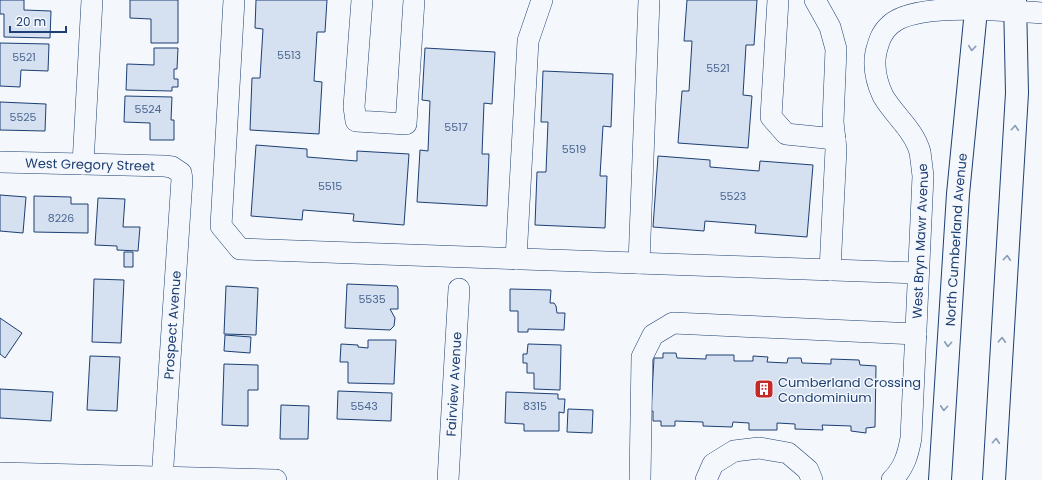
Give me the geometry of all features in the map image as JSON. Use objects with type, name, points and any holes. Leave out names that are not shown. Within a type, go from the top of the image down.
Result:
[{"type":"main road","name":"North Cumberland Avenue","points":[[940,480],[958,194],[976,5]]},
{"type":"main road","points":[[994,480],[1017,93],[1015,6]]},
{"type":"street","points":[[83,164],[92,0]]},
{"type":"street","points":[[234,0],[221,226],[240,249],[918,273]]},
{"type":"street","points":[[362,0],[354,107],[356,121],[406,124],[414,0]]},
{"type":"street","points":[[516,259],[528,41],[542,0]]},
{"type":"street","points":[[639,263],[649,0]]},
{"type":"street","points":[[778,0],[771,117],[786,134],[835,139]]},
{"type":"street","points":[[815,0],[830,26],[836,49],[832,122],[836,149],[830,270]]},
{"type":"street","name":"West Bryn Mawr Avenue","points":[[892,480],[899,473],[907,458],[911,438],[923,176],[919,151],[909,130],[884,96],[876,77],[875,59],[879,38],[890,24],[910,14],[976,5],[1015,6],[1042,13]]},
{"type":"street","name":"West Gregory Street","points":[[0,162],[165,166],[178,170]]},
{"type":"street","name":"Prospect Avenue","points":[[162,478],[182,179],[178,170]]},
{"type":"street","name":"Fairview Avenue","points":[[448,480],[459,289]]},
{"type":"street","points":[[640,480],[642,357],[653,335],[672,323],[916,334]]},
{"type":"street","points":[[706,480],[713,464],[734,451],[758,448],[788,453],[808,470],[812,480]]},
{"type":"street","points":[[0,473],[276,480]]},
{"type":"building","points":[[0,0],[24,0],[24,10],[51,11],[50,38],[4,37],[4,14],[0,14]]},
{"type":"building","points":[[130,0],[178,0],[178,43],[151,43],[151,19],[130,18]]},
{"type":"building","points":[[256,0],[327,0],[325,32],[317,32],[314,81],[322,82],[319,134],[250,130],[252,78],[260,78],[263,29],[255,28]]},
{"type":"building","points":[[687,0],[757,0],[754,45],[746,45],[743,95],[752,96],[748,148],[678,143],[682,91],[689,91],[692,41],[684,41]]},
{"type":"building","points":[[0,43],[49,44],[48,71],[21,70],[20,87],[0,86]]},
{"type":"building","points":[[154,48],[178,48],[177,69],[174,69],[174,79],[178,79],[178,87],[172,87],[172,91],[126,90],[127,64],[154,65]]},
{"type":"building","points":[[425,48],[495,52],[492,104],[484,103],[482,154],[489,154],[487,206],[417,202],[420,150],[428,151],[430,101],[422,100]]},
{"type":"building","points":[[543,71],[613,74],[611,127],[603,126],[600,176],[607,176],[605,228],[535,225],[537,172],[546,172],[548,122],[541,122]]},
{"type":"building","points":[[125,96],[172,97],[171,120],[174,120],[174,140],[150,140],[150,123],[124,122]]},
{"type":"building","points":[[0,102],[46,104],[45,131],[0,130]]},
{"type":"building","points":[[256,145],[307,149],[307,157],[357,161],[357,151],[409,154],[404,225],[353,221],[354,214],[303,210],[302,220],[251,216]]},
{"type":"building","points":[[658,156],[710,160],[710,167],[759,171],[760,161],[813,165],[807,237],[755,233],[756,225],[705,221],[704,231],[653,227]]},
{"type":"building","points":[[0,195],[26,197],[23,233],[0,231]]},
{"type":"building","points":[[34,196],[71,197],[71,204],[88,204],[88,233],[34,232]]},
{"type":"building","points":[[98,198],[125,199],[123,227],[140,227],[138,251],[117,250],[117,246],[95,245]]},
{"type":"building","points":[[124,252],[133,252],[133,267],[124,267]]},
{"type":"building","points":[[94,279],[124,280],[121,343],[92,342]]},
{"type":"building","points":[[347,284],[397,286],[398,309],[390,309],[395,318],[394,326],[390,330],[345,328]]},
{"type":"building","points":[[226,286],[258,288],[256,335],[224,334]]},
{"type":"building","points":[[510,289],[551,290],[550,303],[554,303],[557,313],[565,313],[564,330],[528,329],[528,332],[518,332],[518,311],[510,311]]},
{"type":"building","points":[[0,318],[22,333],[5,358],[0,354]]},
{"type":"building","points":[[225,335],[251,337],[250,353],[224,351]]},
{"type":"building","points":[[368,340],[396,340],[394,384],[348,383],[348,362],[340,362],[341,344],[358,345],[358,347],[368,348]]},
{"type":"building","points":[[528,344],[561,345],[560,390],[534,389],[534,373],[527,373],[527,363],[523,363],[523,354],[527,354]]},
{"type":"building","name":"Cumberland Crossing Condominium","points":[[663,353],[676,353],[677,358],[706,359],[706,355],[734,355],[734,361],[753,361],[753,356],[768,357],[767,362],[787,363],[788,358],[801,358],[802,363],[831,364],[831,359],[859,360],[860,365],[876,366],[875,427],[866,428],[866,433],[851,431],[851,426],[822,425],[823,430],[795,429],[795,424],[777,423],[777,430],[749,430],[749,423],[733,422],[732,427],[703,426],[703,422],[675,421],[675,426],[661,426],[661,421],[653,421],[653,411],[651,411],[654,358],[663,358]]},
{"type":"building","points":[[90,356],[120,357],[117,411],[87,410]]},
{"type":"building","points":[[224,364],[258,365],[258,390],[248,390],[248,426],[222,425]]},
{"type":"building","points":[[0,389],[53,392],[51,421],[0,418]]},
{"type":"building","points":[[338,391],[392,393],[391,421],[337,419]]},
{"type":"building","points":[[506,392],[558,394],[558,399],[565,399],[564,413],[559,412],[559,431],[524,431],[524,424],[505,423]]},
{"type":"building","points":[[281,405],[309,406],[308,439],[280,439]]},
{"type":"building","points":[[568,409],[593,410],[592,433],[567,432]]},
{"type":"place","name":"Cumberland Crossing Condominium","points":[[764,389]]}]
